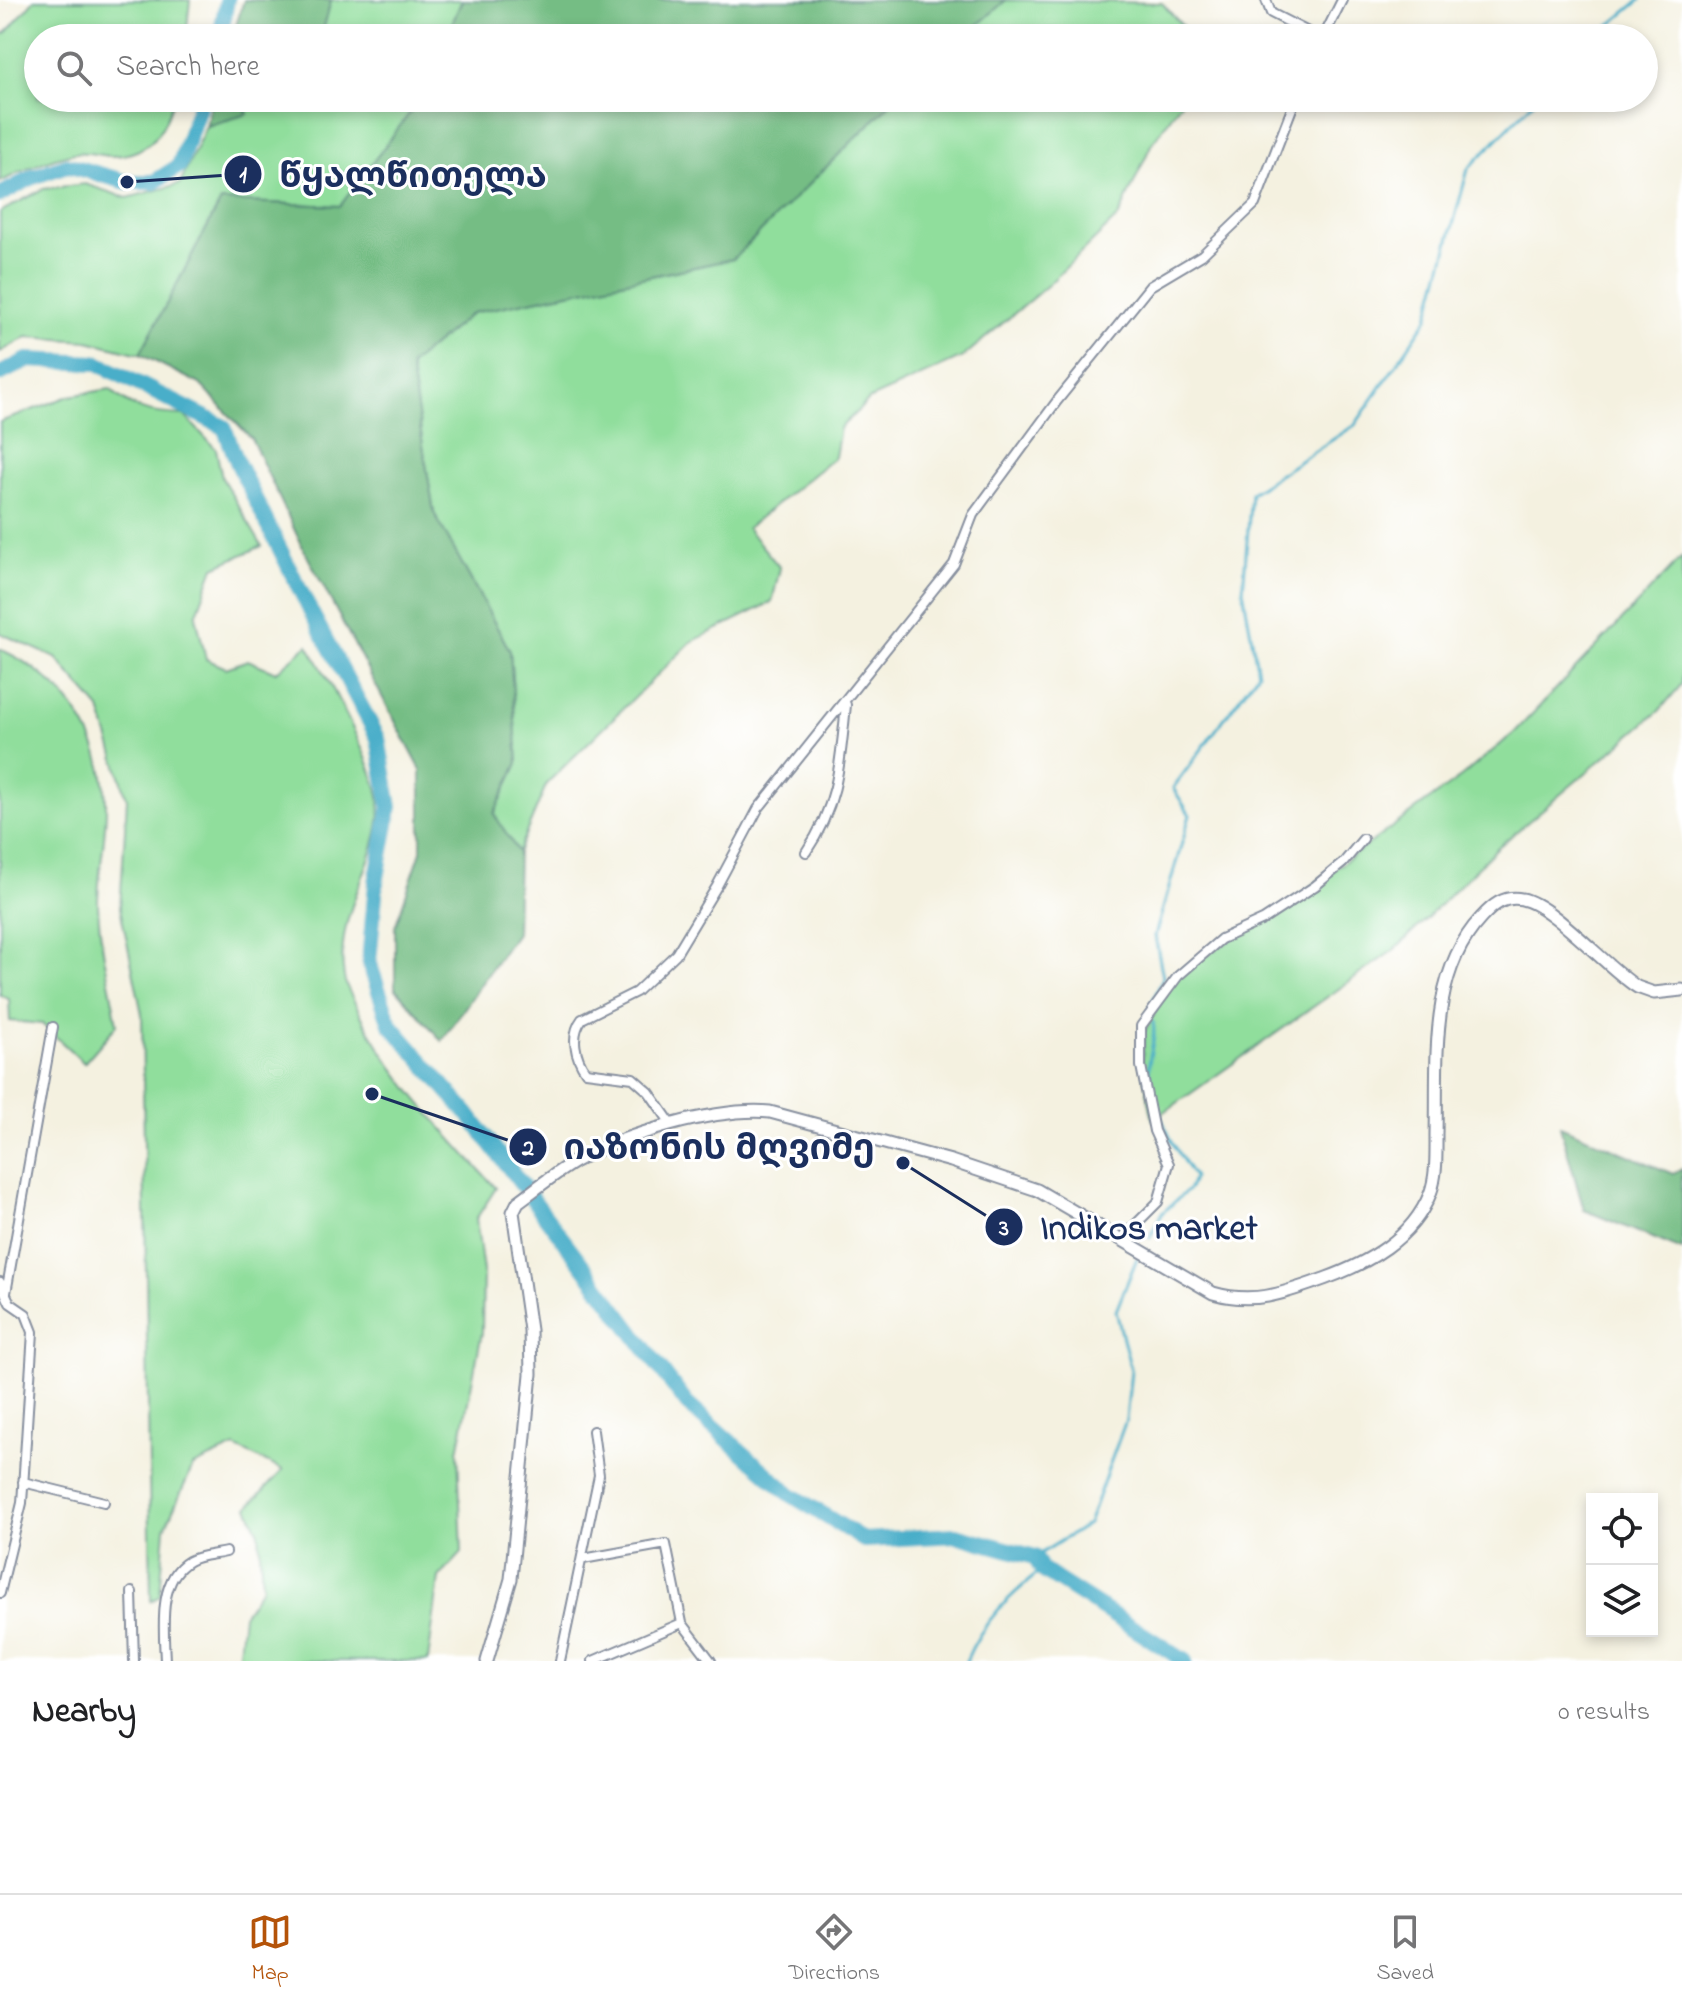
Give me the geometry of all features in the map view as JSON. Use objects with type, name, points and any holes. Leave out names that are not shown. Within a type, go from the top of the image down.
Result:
[{"type":"main road","points":[[487,1661],[511,1579],[531,1374],[528,1307],[513,1217],[518,1202],[556,1174],[604,1148],[672,1125],[747,1110],[770,1112],[951,1161],[1037,1190],[1189,1280],[1236,1300],[1266,1299],[1328,1278],[1386,1250],[1414,1225],[1431,1192],[1435,1167],[1439,1010],[1451,968],[1475,925],[1491,907],[1505,899],[1534,902],[1637,987],[1654,993],[1682,990]]},
{"type":"street","points":[[1266,0],[1271,13],[1293,24]]},
{"type":"street","points":[[1329,24],[1342,0]]},
{"type":"street","points":[[672,1125],[649,1092],[633,1078],[586,1072],[576,1047],[577,1024],[636,992],[670,961],[717,886],[758,809],[846,703],[954,564],[973,515],[1150,286],[1202,255],[1255,204],[1291,112]]},
{"type":"street","points":[[806,852],[824,825],[832,803],[846,703]]},
{"type":"street","points":[[1121,1239],[1158,1202],[1169,1164],[1167,1152],[1154,1131],[1141,1066],[1141,1026],[1178,976],[1221,939],[1263,920],[1315,886],[1343,863],[1363,839]]},
{"type":"street","points":[[6,1294],[53,1027]]},
{"type":"street","points":[[0,1282],[10,1303],[26,1314],[33,1332],[22,1503],[0,1593]]},
{"type":"street","points":[[560,1661],[599,1475],[593,1431]]},
{"type":"street","points":[[23,1482],[104,1502]]},
{"type":"street","points":[[583,1559],[666,1544],[682,1623],[711,1661]]},
{"type":"street","points":[[165,1661],[165,1600],[174,1578],[192,1559],[226,1552]]},
{"type":"street","points":[[132,1592],[134,1661]]},
{"type":"street","points":[[593,1661],[682,1623]]},
{"type":"green space","points":[[34,0],[190,0],[187,24],[24,24],[24,112],[169,112],[154,139],[137,151],[112,156],[75,153],[46,161],[0,182],[0,32],[5,34]]},
{"type":"green space","points":[[244,0],[331,0],[325,24],[236,24]]},
{"type":"green space","points":[[331,0],[462,0],[452,24],[325,24]]},
{"type":"green space","points":[[462,0],[1006,0],[979,24],[452,24]]},
{"type":"green space","points":[[1006,0],[1162,3],[1181,24],[979,24]]},
{"type":"green space","points":[[209,112],[248,114],[206,126]]},
{"type":"green space","points":[[410,112],[340,206],[221,201],[140,354],[88,341],[27,337],[0,352],[0,212],[43,189],[85,184],[127,198],[180,184],[206,126],[247,114]]},
{"type":"green space","points":[[410,112],[882,112],[733,259],[472,313],[410,365],[434,513],[510,651],[518,763],[494,814],[518,852],[516,933],[442,1041],[395,988],[395,927],[421,851],[421,770],[303,548],[251,438],[200,384],[140,354],[221,201],[340,206]]},
{"type":"green space","points":[[882,112],[1174,112],[1151,145],[1119,216],[1049,284],[963,357],[870,399],[840,428],[835,457],[747,528],[780,568],[772,602],[691,642],[547,783],[518,852],[494,814],[518,763],[510,651],[434,513],[410,365],[472,313],[733,259]]},
{"type":"green space","points":[[110,389],[144,410],[184,415],[216,449],[222,478],[262,546],[214,567],[196,616],[206,659],[226,668],[248,660],[276,672],[308,645],[351,725],[372,772],[380,806],[373,848],[345,931],[342,954],[345,980],[369,1031],[401,1079],[496,1188],[476,1219],[483,1271],[482,1333],[458,1451],[462,1553],[439,1578],[428,1661],[238,1661],[243,1615],[262,1587],[259,1533],[248,1507],[283,1470],[235,1447],[193,1466],[165,1528],[160,1596],[151,1601],[142,1014],[120,908],[127,799],[100,709],[56,658],[0,633],[0,422],[69,396]]},
{"type":"green space","points":[[1682,557],[1682,684],[1659,711],[1497,848],[1398,947],[1153,1120],[1142,1067],[1144,1032],[1174,976],[1285,905],[1462,776],[1514,733]]},
{"type":"green space","points":[[0,649],[42,675],[60,691],[87,730],[103,776],[106,814],[98,904],[117,1025],[84,1063],[42,1024],[10,1021],[9,999],[0,995]]},
{"type":"green space","points":[[1560,1126],[1673,1174],[1682,1169],[1682,1250],[1584,1210]]},
{"type":"waterway","points":[[223,24],[227,0]]},
{"type":"waterway","points":[[1611,24],[1640,0]]},
{"type":"waterway","points":[[0,195],[33,177],[67,165],[127,182],[154,182],[179,166],[197,112]]},
{"type":"waterway","points":[[1149,1010],[1163,977],[1155,936],[1190,815],[1173,788],[1258,673],[1243,590],[1251,493],[1355,425],[1428,318],[1468,169],[1523,112]]},
{"type":"waterway","points":[[0,374],[27,360],[97,363],[224,427],[238,464],[310,610],[378,738],[390,807],[376,883],[369,962],[390,1024],[473,1120],[687,1404],[790,1494],[864,1540],[956,1535],[1035,1557],[1042,1570],[1185,1661]]},
{"type":"waterway","points":[[1150,1238],[1161,1214],[1189,1189],[1194,1177],[1166,1128],[1155,1101],[1149,1073],[1153,1022]]},
{"type":"waterway","points":[[1035,1557],[1088,1524],[1126,1420],[1131,1370],[1116,1311],[1137,1258]]},
{"type":"waterway","points":[[966,1661],[980,1634],[998,1611],[1042,1570]]},
{"type":"place","name":"წყალწითელა","points":[[127,182]]},
{"type":"place","name":"იაზონის მღვიმე","points":[[372,1094]]},
{"type":"place","name":"Indikos market","points":[[903,1163]]}]
